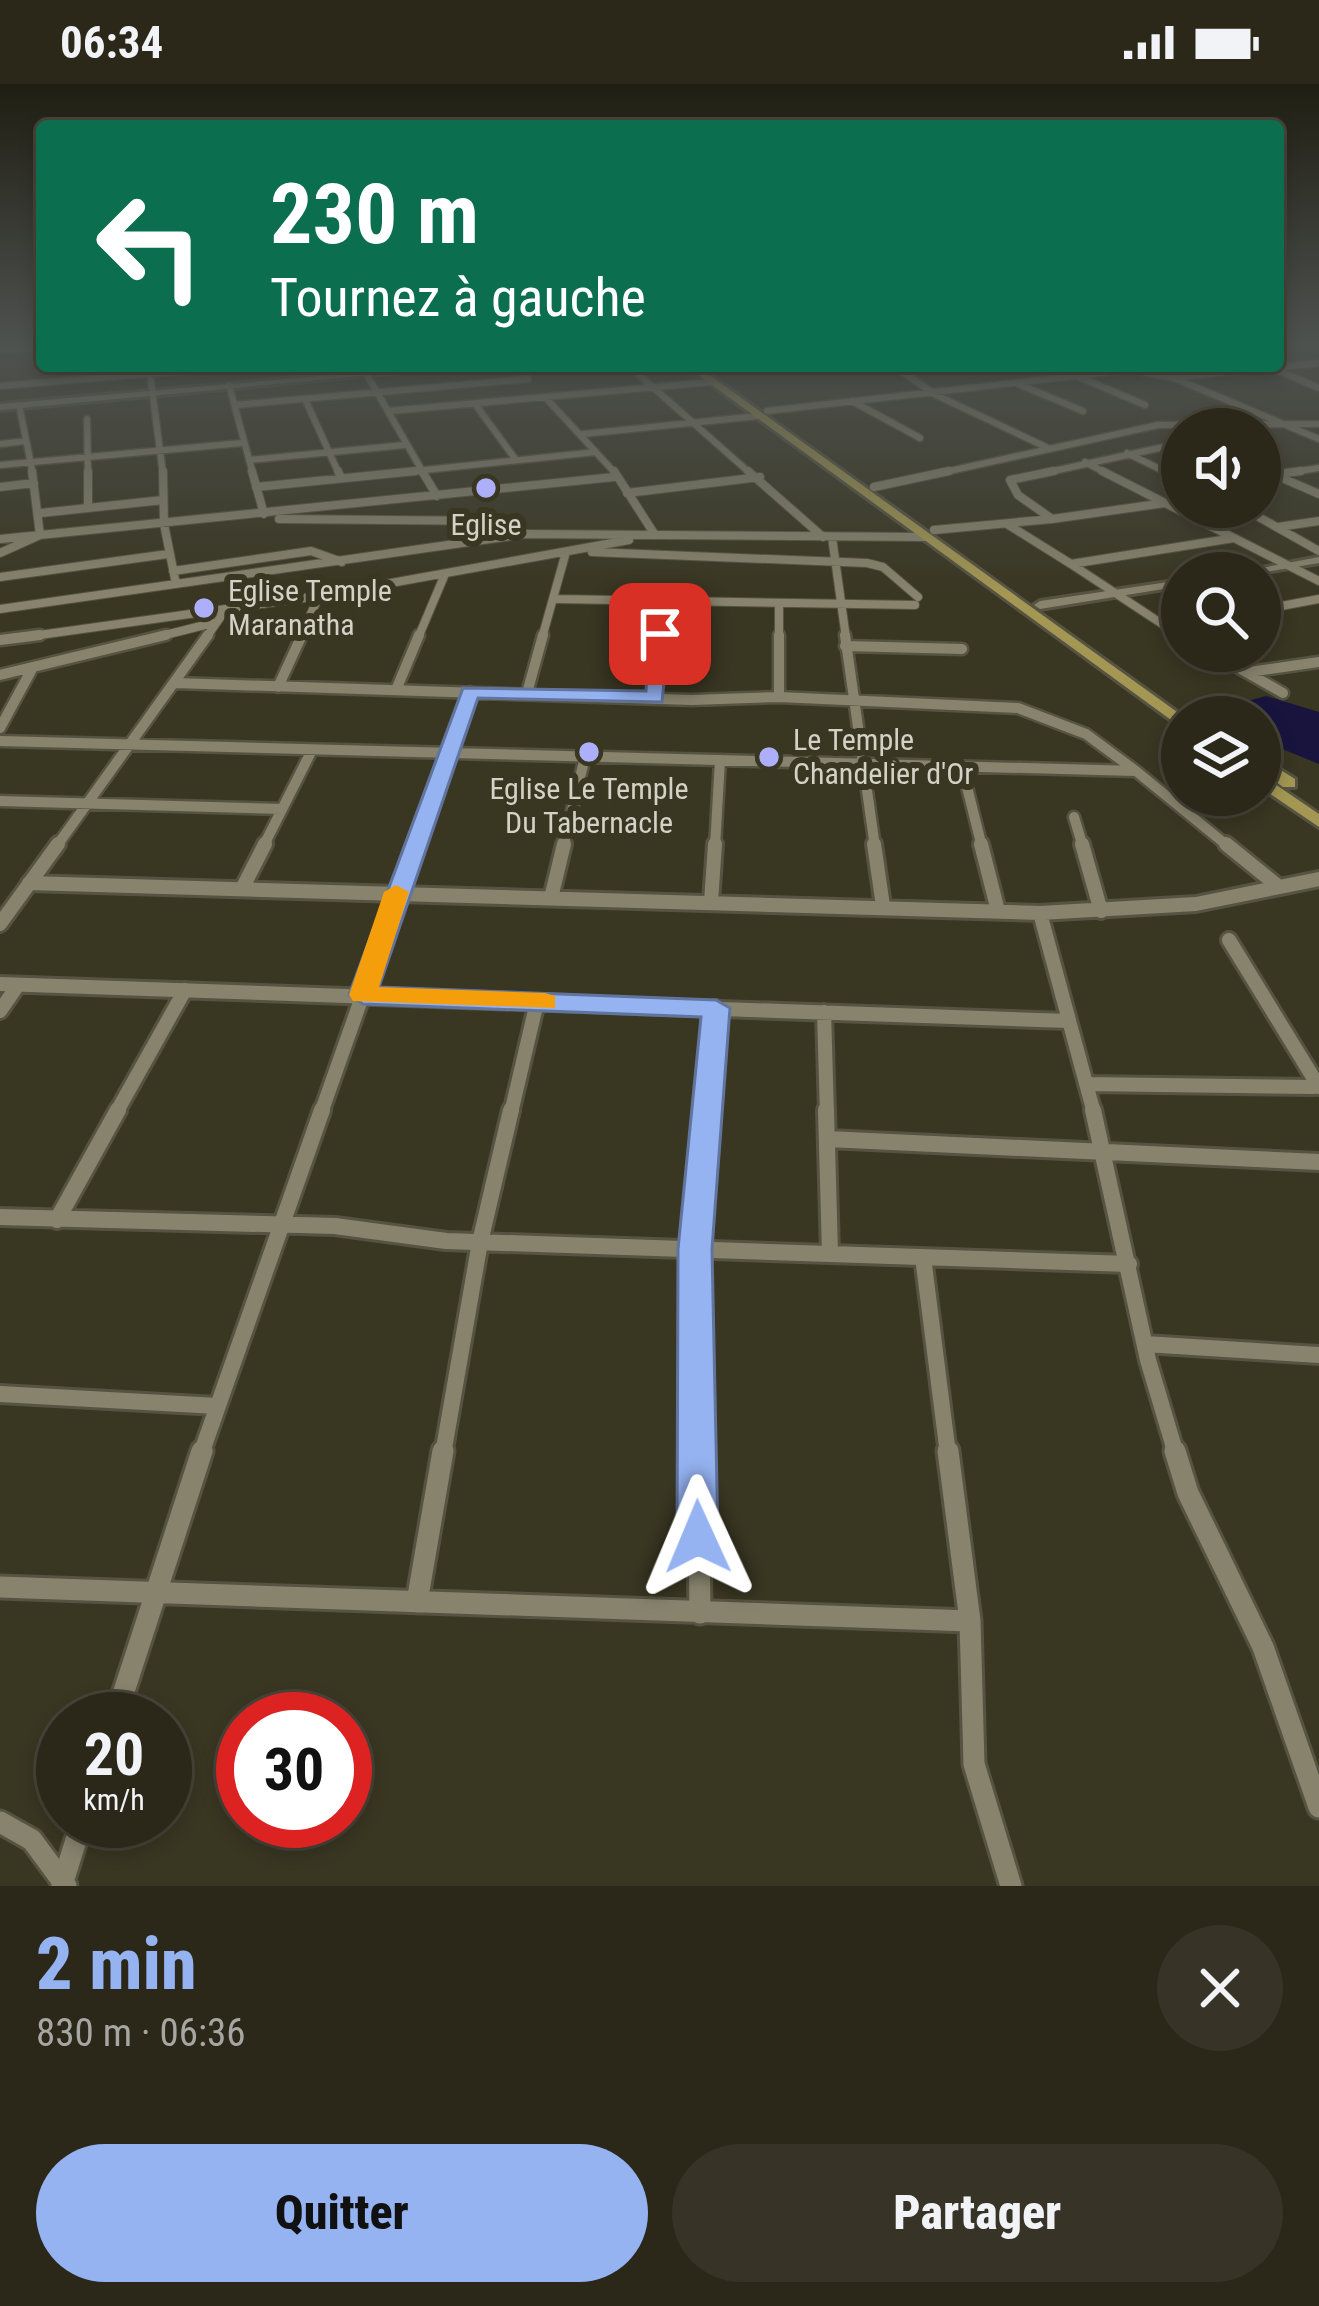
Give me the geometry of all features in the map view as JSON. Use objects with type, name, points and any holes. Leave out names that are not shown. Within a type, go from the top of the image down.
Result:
[{"type":"main road","points":[[782,427],[1161,707]]},
{"type":"main road","points":[[784,427],[874,487],[929,533],[1168,696]]},
{"type":"main road","points":[[1281,776],[1319,804]]},
{"type":"main road","points":[[1281,794],[1319,822]]},
{"type":"street","points":[[23,427],[41,513],[40,535]]},
{"type":"street","points":[[87,427],[88,507]]},
{"type":"street","points":[[159,427],[164,524],[176,584]]},
{"type":"street","points":[[239,427],[264,514]]},
{"type":"street","points":[[317,427],[341,478]]},
{"type":"street","points":[[396,427],[437,496]]},
{"type":"street","points":[[492,427],[516,460]]},
{"type":"street","points":[[576,427],[627,493],[652,536]]},
{"type":"street","points":[[583,434],[652,427]]},
{"type":"street","points":[[698,427],[827,537],[842,603],[883,906]]},
{"type":"street","points":[[900,427],[920,438]]},
{"type":"street","points":[[998,427],[1048,448]]},
{"type":"street","points":[[874,487],[1149,427]]},
{"type":"street","points":[[1291,427],[1319,439]]},
{"type":"street","points":[[0,443],[26,441]]},
{"type":"street","points":[[0,465],[242,443]]},
{"type":"street","points":[[249,460],[405,445]]},
{"type":"street","points":[[1052,519],[1008,482],[1161,447]]},
{"type":"street","points":[[256,487],[596,452]]},
{"type":"street","points":[[1036,452],[1068,466]]},
{"type":"street","points":[[1127,453],[1161,469]]},
{"type":"street","points":[[1085,462],[1161,500]]},
{"type":"street","points":[[1281,473],[1319,468]]},
{"type":"street","points":[[0,539],[614,476]]},
{"type":"street","points":[[1281,476],[1319,494]]},
{"type":"street","points":[[627,493],[760,477]]},
{"type":"street","points":[[0,488],[34,483]]},
{"type":"street","points":[[41,513],[163,500]]},
{"type":"street","points":[[0,609],[521,534],[827,537],[929,533],[1161,504]]},
{"type":"street","points":[[240,517],[344,523],[500,521],[521,534]]},
{"type":"street","points":[[1281,527],[1319,521]]},
{"type":"street","points":[[1007,524],[1161,625]]},
{"type":"street","points":[[1215,528],[1319,581]]},
{"type":"street","points":[[1279,528],[1319,555]]},
{"type":"street","points":[[0,553],[40,535]]},
{"type":"street","points":[[0,640],[319,596],[652,536]]},
{"type":"street","points":[[1071,564],[1234,538]]},
{"type":"street","points":[[173,571],[311,551],[342,562]]},
{"type":"street","points":[[556,599],[779,604],[916,601],[876,564],[570,551]]},
{"type":"street","points":[[527,693],[570,551]]},
{"type":"street","points":[[0,577],[168,554]]},
{"type":"street","points":[[1281,566],[1319,555]]},
{"type":"street","points":[[396,690],[445,574]]},
{"type":"street","points":[[1040,605],[1161,587]]},
{"type":"street","points":[[278,687],[319,596]]},
{"type":"street","points":[[1281,606],[1319,599]]},
{"type":"street","points":[[655,698],[662,601]]},
{"type":"street","points":[[779,604],[779,697]]},
{"type":"street","points":[[0,924],[226,609]]},
{"type":"street","points":[[0,675],[217,622]]},
{"type":"street","points":[[845,646],[962,649]]},
{"type":"street","points":[[1281,667],[1319,662]]},
{"type":"street","points":[[0,728],[32,669]]},
{"type":"street","points":[[1249,672],[1283,693]]},
{"type":"street","points":[[176,682],[988,704],[1048,715],[1136,771],[1279,887]]},
{"type":"street","points":[[125,1692],[217,1406],[470,692]]},
{"type":"street","points":[[0,741],[1136,771]]},
{"type":"street","points":[[243,887],[312,750]]},
{"type":"street","points":[[551,898],[585,757]]},
{"type":"street","points":[[711,902],[720,760]]},
{"type":"street","points":[[962,766],[998,911]]},
{"type":"street","points":[[0,801],[282,808]]},
{"type":"street","points":[[1074,817],[1101,910]]},
{"type":"street","points":[[29,883],[1040,913],[1196,904],[1319,879]]},
{"type":"street","points":[[1040,913],[1106,1155],[1145,1343],[1188,1493],[1263,1647],[1319,1807]]},
{"type":"street","points":[[1086,1084],[1317,1087],[1272,1003],[1229,940]]},
{"type":"street","points":[[0,984],[1070,1021]]},
{"type":"street","points":[[0,1011],[18,985]]},
{"type":"street","points":[[57,1220],[185,990]]},
{"type":"street","points":[[417,1602],[480,1242],[537,1002]]},
{"type":"street","points":[[700,1612],[695,1249],[716,1008]]},
{"type":"street","points":[[824,1012],[830,1253]]},
{"type":"street","points":[[828,1139],[1319,1162]]},
{"type":"street","points":[[0,1217],[388,1229],[480,1242],[1129,1264]]},
{"type":"street","points":[[923,1257],[970,1621],[974,1764],[1011,1886]]},
{"type":"street","points":[[1145,1343],[1319,1355]]},
{"type":"street","points":[[0,1394],[217,1406]]},
{"type":"street","points":[[0,1587],[970,1621]]},
{"type":"street","points":[[0,1822],[19,1827],[39,1844],[62,1886]]},
{"type":"street","points":[[62,1886],[74,1848]]},
{"type":"shaded area","points":[[1281,701],[1319,712],[1319,764],[1281,749]]},
{"type":"slow traffic","points":[[396,892],[363,995],[545,1002]]},
{"type":"place","name":"Eglise","points":[[486,488]]},
{"type":"place","name":"Eglise Temple Maranatha","points":[[204,608]]},
{"type":"place","name":"Eglise Le Temple Du Tabernacle","points":[[589,752]]},
{"type":"place","name":"Le Temple Chandelier d'Or","points":[[769,757]]},
{"type":"route","points":[[660,634],[655,698],[470,692],[363,995],[716,1008],[695,1249],[698,1537]]}]
